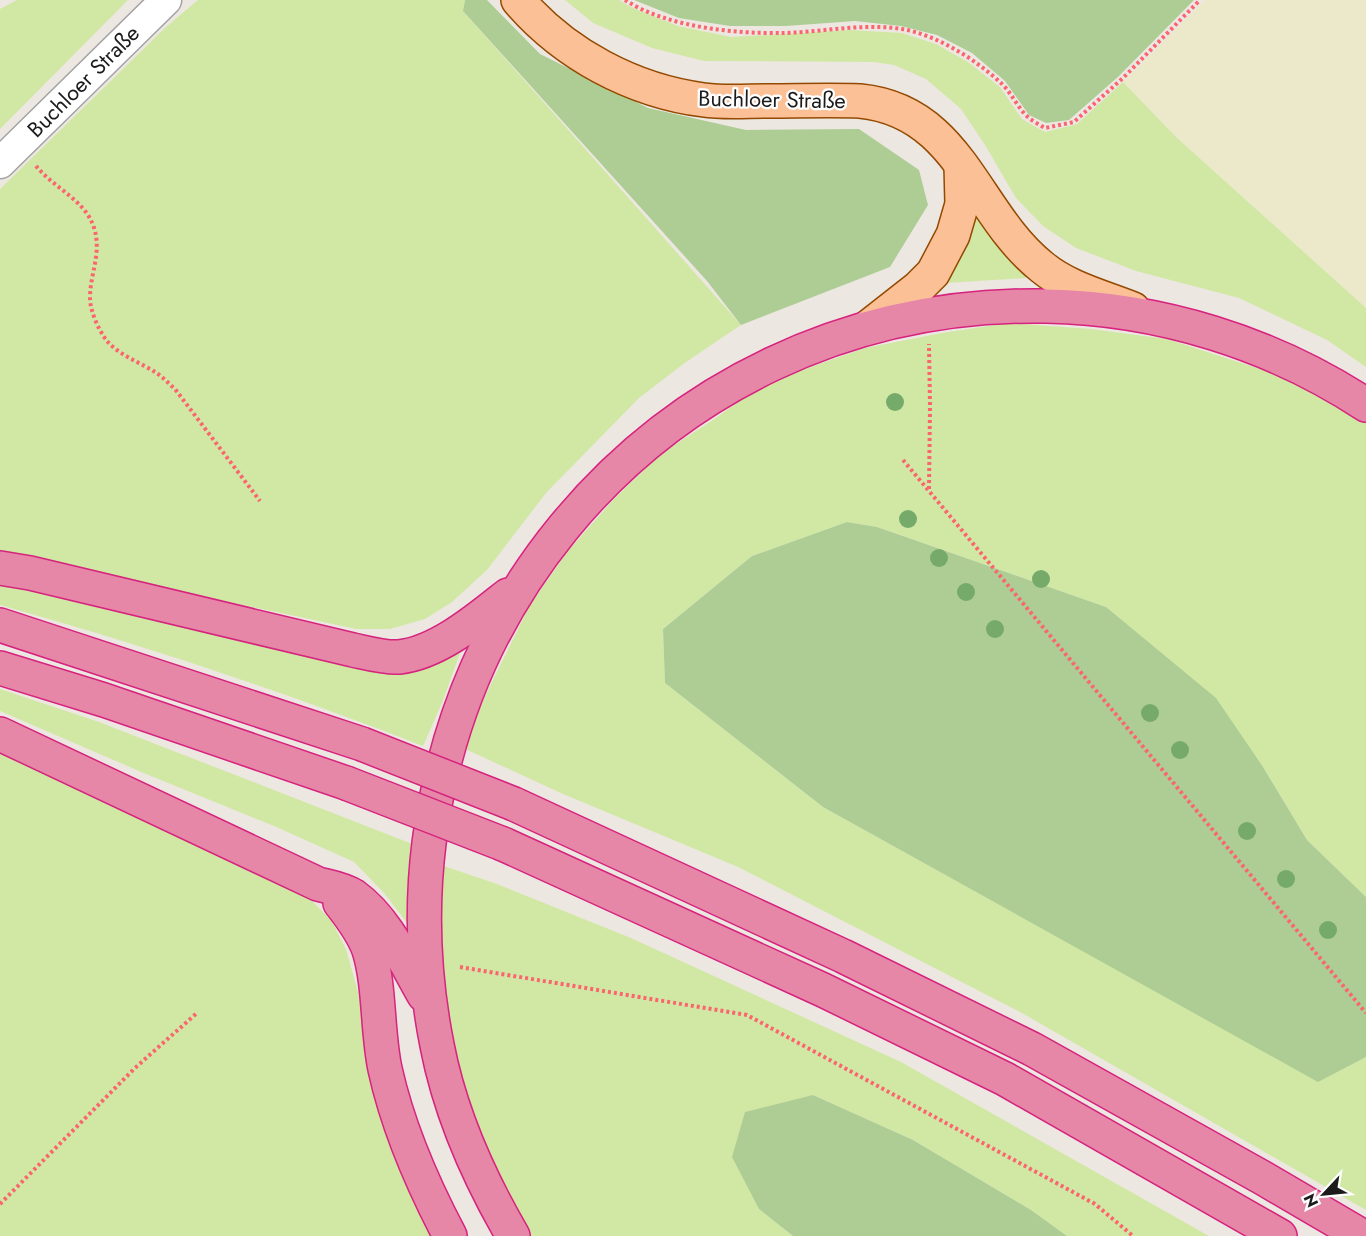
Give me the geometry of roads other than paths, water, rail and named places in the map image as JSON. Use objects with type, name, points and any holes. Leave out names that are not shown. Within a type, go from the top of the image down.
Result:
[{"type":"highway","points":[[513,1236],[482,1178],[456,1114],[437,1048],[429,1005],[425,962],[423,910],[426,858],[433,807],[444,756],[460,706],[480,658],[519,586],[586,501],[633,456],[684,415],[758,371],[867,327],[973,309],[1064,306],[1109,310],[1205,330],[1256,348],[1304,369],[1366,405]]},
{"type":"highway","points":[[0,568],[30,573],[353,650],[396,657],[412,655],[444,641],[481,617],[519,586]]},
{"type":"highway","points":[[0,625],[362,744],[514,804],[843,956],[1032,1049],[1362,1236]]},
{"type":"highway","points":[[0,668],[104,700],[345,783],[503,844],[823,990],[1005,1079],[1280,1236]]},
{"type":"highway","points":[[0,734],[318,884],[354,896],[367,908],[392,940],[429,1005]]},
{"type":"highway","points":[[318,884],[340,904],[355,923],[369,949],[385,1068],[396,1110],[410,1151],[450,1236]]},
{"type":"main road","name":"Buchloer Straße","points":[[518,0],[532,17],[562,43],[605,69],[656,90],[704,100],[875,102],[904,112],[919,121],[949,149],[1006,229],[1041,267],[1056,278],[1154,318]]},
{"type":"main road","points":[[867,327],[918,288],[933,273],[953,235],[962,204],[961,165]]},
{"type":"street","name":"Buchloer Straße","points":[[9,154],[166,0]]}]
